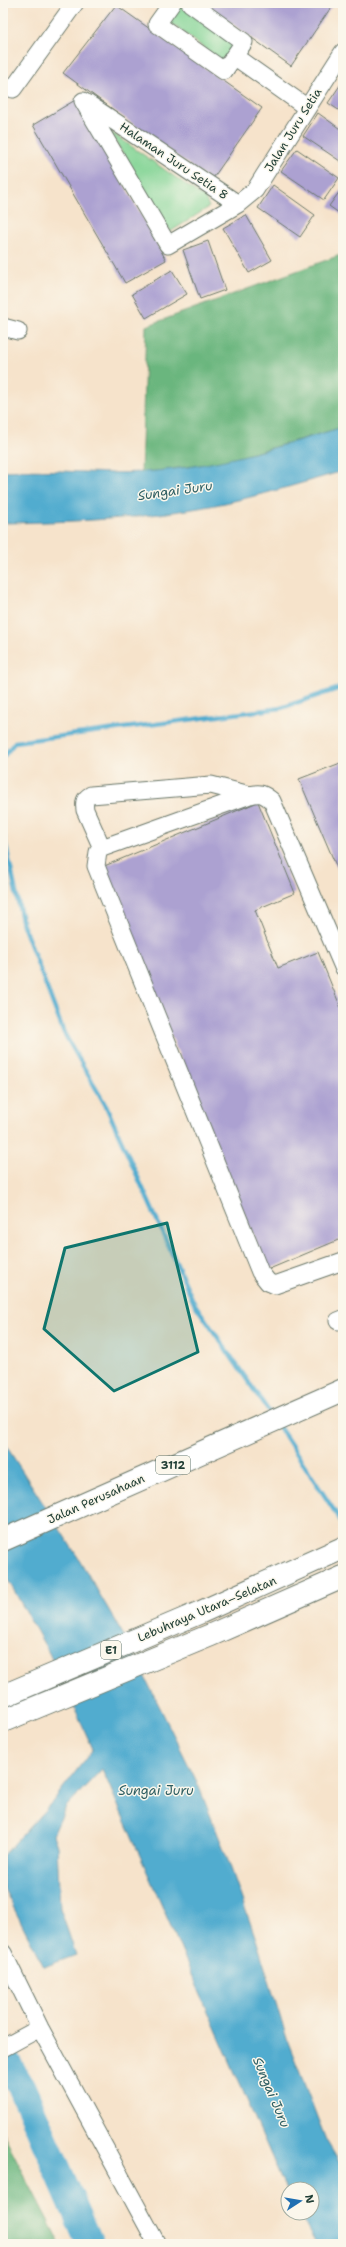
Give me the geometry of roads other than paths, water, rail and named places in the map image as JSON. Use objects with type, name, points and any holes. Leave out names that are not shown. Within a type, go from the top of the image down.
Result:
[{"type":"main road","name":"Jalan Perusahaan","points":[[3,1540],[343,1390]]},
{"type":"main road","name":"Lebuhraya Utara–Selatan","points":[[12,1692],[201,1612],[343,1548]]},
{"type":"main road","name":"Lebuhraya Utara–Selatan","points":[[3,1721],[211,1635],[343,1577]]},
{"type":"street","points":[[13,89],[75,3]]},
{"type":"street","points":[[167,5],[157,24],[224,71],[244,42],[190,3]]},
{"type":"street","name":"Jalan Juru Setia","points":[[238,204],[255,190],[306,107],[343,52]]},
{"type":"street","points":[[234,56],[306,107]]},
{"type":"street","name":"Halaman Juru Setia 8","points":[[83,101],[116,122],[238,204],[168,244],[83,101]]},
{"type":"street","points":[[102,848],[84,810],[86,798],[91,795],[211,784],[250,795]]},
{"type":"street","points":[[343,966],[272,801],[265,795],[257,793],[250,795],[102,848],[98,852],[96,866],[260,1272],[268,1282],[275,1285],[343,1261]]},
{"type":"street","points":[[3,1953],[39,2029],[157,2244]]},
{"type":"street","points":[[3,2048],[39,2029]]},
{"type":"water","name":"Sungai Juru","points":[[343,427],[343,471],[285,488],[207,507],[141,516],[95,520],[3,523],[3,471],[38,470],[125,473],[168,470],[244,456]]},
{"type":"water","name":"Sungai Juru","points":[[3,1441],[79,1559],[127,1641],[197,1782],[227,1857],[257,1942],[288,2042],[326,2140],[343,2168],[343,2244],[316,2244],[303,2221],[320,2221],[320,2181],[282,2181],[102,1769],[66,1807],[53,1835],[57,1846],[60,1908],[76,1955],[44,1967],[3,1887],[3,1856],[53,1801],[93,1749],[49,1653],[3,1571]]},
{"type":"waterway","points":[[3,757],[15,742],[281,708],[343,687]]},
{"type":"waterway","points":[[3,832],[23,925],[64,1033],[106,1106],[194,1303],[272,1416]]},
{"type":"waterway","points":[[278,1425],[343,1524]]},
{"type":"waterway","points":[[3,2056],[22,2088],[90,2244]]}]
